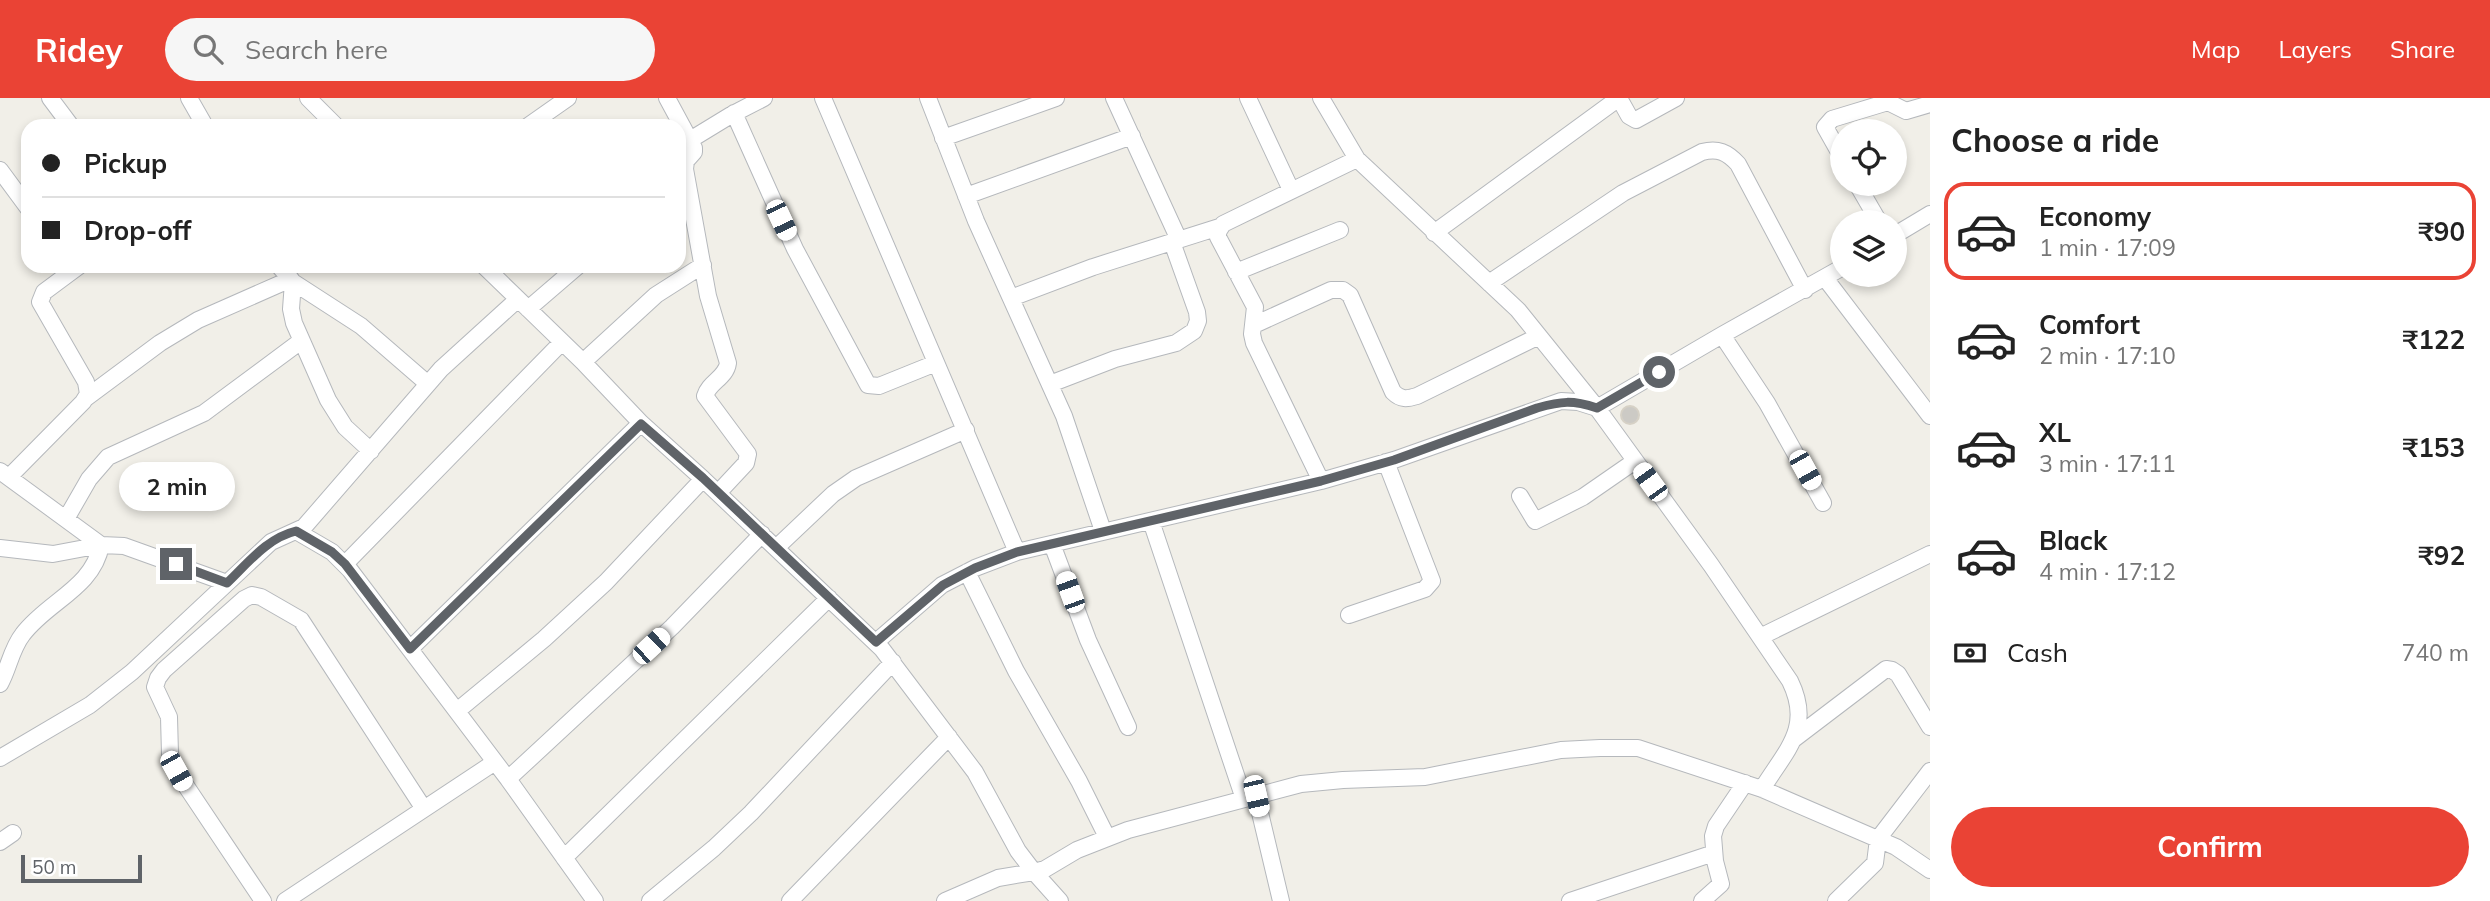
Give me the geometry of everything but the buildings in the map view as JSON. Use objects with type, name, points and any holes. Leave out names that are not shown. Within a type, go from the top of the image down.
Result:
[{"type":"street","points":[[50,98],[66,119]]},
{"type":"street","points":[[189,98],[201,119]]},
{"type":"street","points":[[308,98],[328,119]]},
{"type":"street","points":[[538,119],[568,98]]},
{"type":"street","points":[[667,98],[678,119]]},
{"type":"street","points":[[690,140],[764,98]]},
{"type":"street","points":[[823,98],[1017,552]]},
{"type":"street","points":[[928,98],[967,196],[1064,416],[1103,531]]},
{"type":"street","points":[[943,138],[1056,98]]},
{"type":"street","points":[[1050,384],[1115,359],[1168,346],[1188,337],[1198,321],[1175,241],[1114,98]]},
{"type":"street","points":[[1248,98],[1291,190]]},
{"type":"street","points":[[1321,98],[1357,159],[1518,310],[1597,408],[1760,637],[1798,698],[1800,713],[1798,729],[1762,789]]},
{"type":"street","points":[[1434,233],[1619,98],[1629,116],[1636,120],[1676,98]]},
{"type":"street","points":[[1832,119],[1888,102],[1906,111],[1930,104]]},
{"type":"street","points":[[734,113],[795,249],[868,385],[879,386],[936,363]]},
{"type":"street","points":[[1830,121],[1825,127],[1830,136]]},
{"type":"street","points":[[686,133],[694,152],[686,162]]},
{"type":"street","points":[[967,196],[1132,136]]},
{"type":"street","points":[[1489,284],[1623,193],[1702,152],[1712,150],[1730,155],[1738,164],[1805,290]]},
{"type":"street","points":[[1011,298],[1093,267],[1219,227],[1357,159]]},
{"type":"street","points":[[0,170],[21,198]]},
{"type":"street","points":[[686,176],[708,296],[727,363],[723,374],[708,388],[705,396],[748,453],[746,463],[718,493]]},
{"type":"street","points":[[1907,228],[1930,214]]},
{"type":"street","points":[[1219,227],[1218,237],[1255,307],[1254,343],[1321,481]]},
{"type":"street","points":[[1236,272],[1340,230]]},
{"type":"street","points":[[583,362],[656,295],[703,265]]},
{"type":"street","points":[[67,273],[44,292],[40,302],[86,383],[86,398]]},
{"type":"street","points":[[285,273],[292,281],[362,326],[428,384]]},
{"type":"street","points":[[491,273],[583,362],[641,424],[703,478],[876,642],[975,772],[1018,851],[1060,901]]},
{"type":"street","points":[[0,758],[90,705],[112,688],[271,541],[310,522],[441,369],[523,304],[568,273]]},
{"type":"street","points":[[876,642],[943,585],[1017,552],[1321,481],[1387,462],[1561,401],[1578,402],[1597,408],[1830,275]]},
{"type":"street","points":[[1825,278],[1930,416]]},
{"type":"street","points":[[292,281],[291,309],[301,341],[336,415],[371,451]]},
{"type":"street","points":[[101,545],[5,474],[86,398],[160,343],[198,320],[292,281]]},
{"type":"street","points":[[1254,325],[1331,290],[1343,290],[1350,295],[1393,392],[1406,399],[1539,336]]},
{"type":"street","points":[[1721,335],[1767,402],[1823,503]]},
{"type":"street","points":[[66,519],[89,479],[108,457],[204,413],[301,341]]},
{"type":"street","points":[[345,564],[562,342]]},
{"type":"street","points":[[410,649],[641,424]]},
{"type":"street","points":[[776,548],[833,495],[856,478],[966,430]]},
{"type":"street","points":[[1520,496],[1535,521],[1583,496],[1635,461]]},
{"type":"street","points":[[1349,615],[1425,589],[1432,581],[1387,462]]},
{"type":"street","points":[[457,711],[544,639],[606,582],[703,478]]},
{"type":"street","points":[[1151,521],[1250,797],[1281,901]]},
{"type":"street","points":[[296,531],[332,552],[345,564],[508,779],[595,901]]},
{"type":"street","points":[[508,779],[672,626],[762,534]]},
{"type":"street","points":[[1052,544],[1094,652],[1128,727]]},
{"type":"street","points":[[0,684],[12,651],[21,636],[43,612],[82,583],[98,559],[101,545]]},
{"type":"street","points":[[0,548],[53,554],[101,545],[124,545],[227,583]]},
{"type":"street","points":[[1760,637],[1930,554]]},
{"type":"street","points":[[967,572],[1016,671],[1079,781],[1107,837]]},
{"type":"street","points":[[263,901],[176,771],[170,754],[169,717],[155,687],[164,670],[244,598],[261,597],[300,620],[424,809]]},
{"type":"street","points":[[564,858],[829,598]]},
{"type":"street","points":[[650,901],[672,885],[751,813],[893,662]]},
{"type":"street","points":[[1792,740],[1886,669],[1898,674],[1930,727]]},
{"type":"street","points":[[790,901],[949,737]]},
{"type":"street","points":[[945,901],[998,878],[1045,869],[1077,850],[1107,837],[1158,821],[1301,785],[1343,780],[1425,777],[1562,750],[1601,748],[1638,748],[1762,789],[1896,847],[1930,870]]},
{"type":"street","points":[[285,901],[495,762]]},
{"type":"street","points":[[1836,901],[1875,863],[1878,839],[1930,771]]},
{"type":"street","points":[[1702,901],[1721,884],[1714,853],[1713,836],[1716,826],[1745,783]]},
{"type":"street","points":[[1570,901],[1714,853]]},
{"type":"route","points":[[176,564],[227,583],[271,541],[296,531],[332,552],[345,564],[410,649],[641,424],[703,478],[876,642],[943,585],[975,568],[1017,552],[1321,481],[1394,460],[1561,401],[1578,402],[1597,408],[1659,372]]}]
